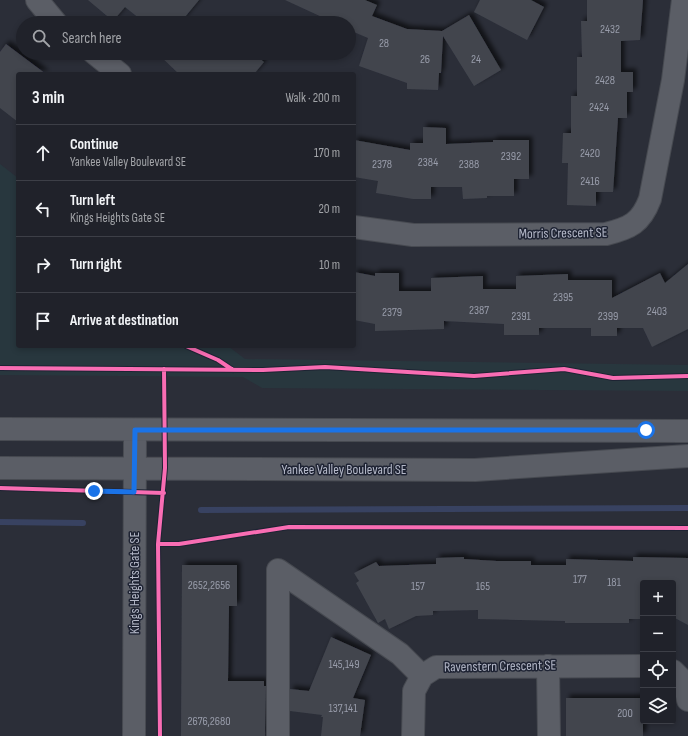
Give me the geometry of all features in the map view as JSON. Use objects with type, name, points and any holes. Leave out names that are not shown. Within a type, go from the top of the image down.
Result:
[{"type":"street","points":[[37,0],[50,16]]},
{"type":"street","name":"Morris Crescent SE","points":[[356,227],[413,235],[606,234],[623,230],[635,223],[645,212],[650,199],[673,80],[683,0]]},
{"type":"street","points":[[103,60],[118,72]]},
{"type":"street","points":[[0,429],[688,431]]},
{"type":"street","name":"Kings Heights Gate SE","points":[[134,736],[135,430]]},
{"type":"street","name":"Yankee Valley Boulevard SE","points":[[0,468],[475,470],[688,456]]},
{"type":"street","points":[[278,736],[278,570],[405,658],[422,676],[414,691],[413,736]]},
{"type":"street","name":"Ravenstern Crescent SE","points":[[422,676],[436,667],[444,666],[640,666]]},
{"type":"street","points":[[548,666],[549,736]]},
{"type":"street","points":[[676,674],[684,682],[688,700]]},
{"type":"shaded area","points":[[0,164],[16,176],[16,348],[231,348],[245,359],[688,365],[688,391],[262,388],[243,377],[0,375]]},
{"type":"building","points":[[88,0],[199,0],[186,16],[136,16],[125,7],[117,16],[107,16]]},
{"type":"building","points":[[285,0],[365,0],[377,5],[372,16],[407,29],[442,31],[469,15],[501,70],[474,86],[443,36],[441,73],[439,73],[438,90],[407,89],[407,83],[359,66],[368,38],[356,33],[356,16],[320,16]]},
{"type":"building","points":[[480,0],[531,0],[544,7],[527,40],[474,12]]},
{"type":"building","points":[[587,0],[643,0],[640,40],[621,41],[621,72],[633,72],[633,92],[627,92],[627,118],[618,118],[613,192],[596,192],[596,206],[567,205],[568,163],[562,163],[563,133],[571,133],[571,96],[577,96],[577,57],[582,57],[581,21],[587,21]]},
{"type":"building","points":[[6,44],[16,52],[16,60],[27,60],[43,72],[16,72],[16,120],[0,108],[0,52]]},
{"type":"building","points":[[164,60],[262,60],[264,62],[256,72],[177,72]]},
{"type":"building","points":[[423,127],[446,128],[446,144],[493,142],[493,140],[529,140],[529,179],[514,179],[514,196],[487,196],[487,198],[463,199],[462,187],[431,187],[431,199],[413,199],[376,193],[378,181],[356,177],[356,140],[410,150],[410,143],[423,143]]},
{"type":"building","points":[[688,264],[688,329],[652,347],[643,328],[617,328],[617,336],[591,336],[591,328],[539,328],[539,335],[504,335],[504,324],[444,321],[444,329],[375,331],[375,324],[356,320],[356,272],[375,276],[375,273],[399,273],[399,291],[431,291],[431,278],[483,276],[483,289],[516,289],[516,276],[568,274],[568,280],[612,280],[612,298],[660,273],[665,283]]},
{"type":"building","points":[[464,557],[464,559],[497,561],[531,561],[531,565],[566,565],[566,559],[633,561],[633,557],[688,558],[688,625],[676,619],[676,580],[640,580],[640,619],[629,619],[629,623],[565,623],[565,621],[478,619],[478,610],[433,611],[433,615],[416,616],[389,629],[385,619],[378,623],[356,583],[359,581],[354,573],[376,562],[379,566],[436,564],[436,558]]},
{"type":"building","points":[[182,565],[237,565],[237,606],[229,606],[228,681],[264,681],[264,686],[266,686],[265,736],[181,736]]},
{"type":"building","points":[[331,637],[371,655],[353,698],[365,700],[360,736],[321,736],[322,715],[290,711],[290,689],[309,691]]},
{"type":"building","points":[[566,698],[640,698],[640,724],[643,724],[643,736],[566,736]]},
{"type":"waterway","points":[[201,510],[688,508]]},
{"type":"waterway","points":[[0,522],[83,523]]},
{"type":"cycle path","points":[[191,348],[218,360],[233,370]]},
{"type":"cycle path","points":[[0,368],[263,370],[325,367],[474,376],[564,369],[613,378],[688,376]]},
{"type":"cycle path","points":[[160,736],[158,544],[165,468],[164,369]]},
{"type":"cycle path","points":[[0,488],[164,493]]},
{"type":"cycle path","points":[[158,544],[179,544],[289,527],[688,528]]},
{"type":"route","points":[[94,491],[134,492],[135,430],[646,430]]}]
